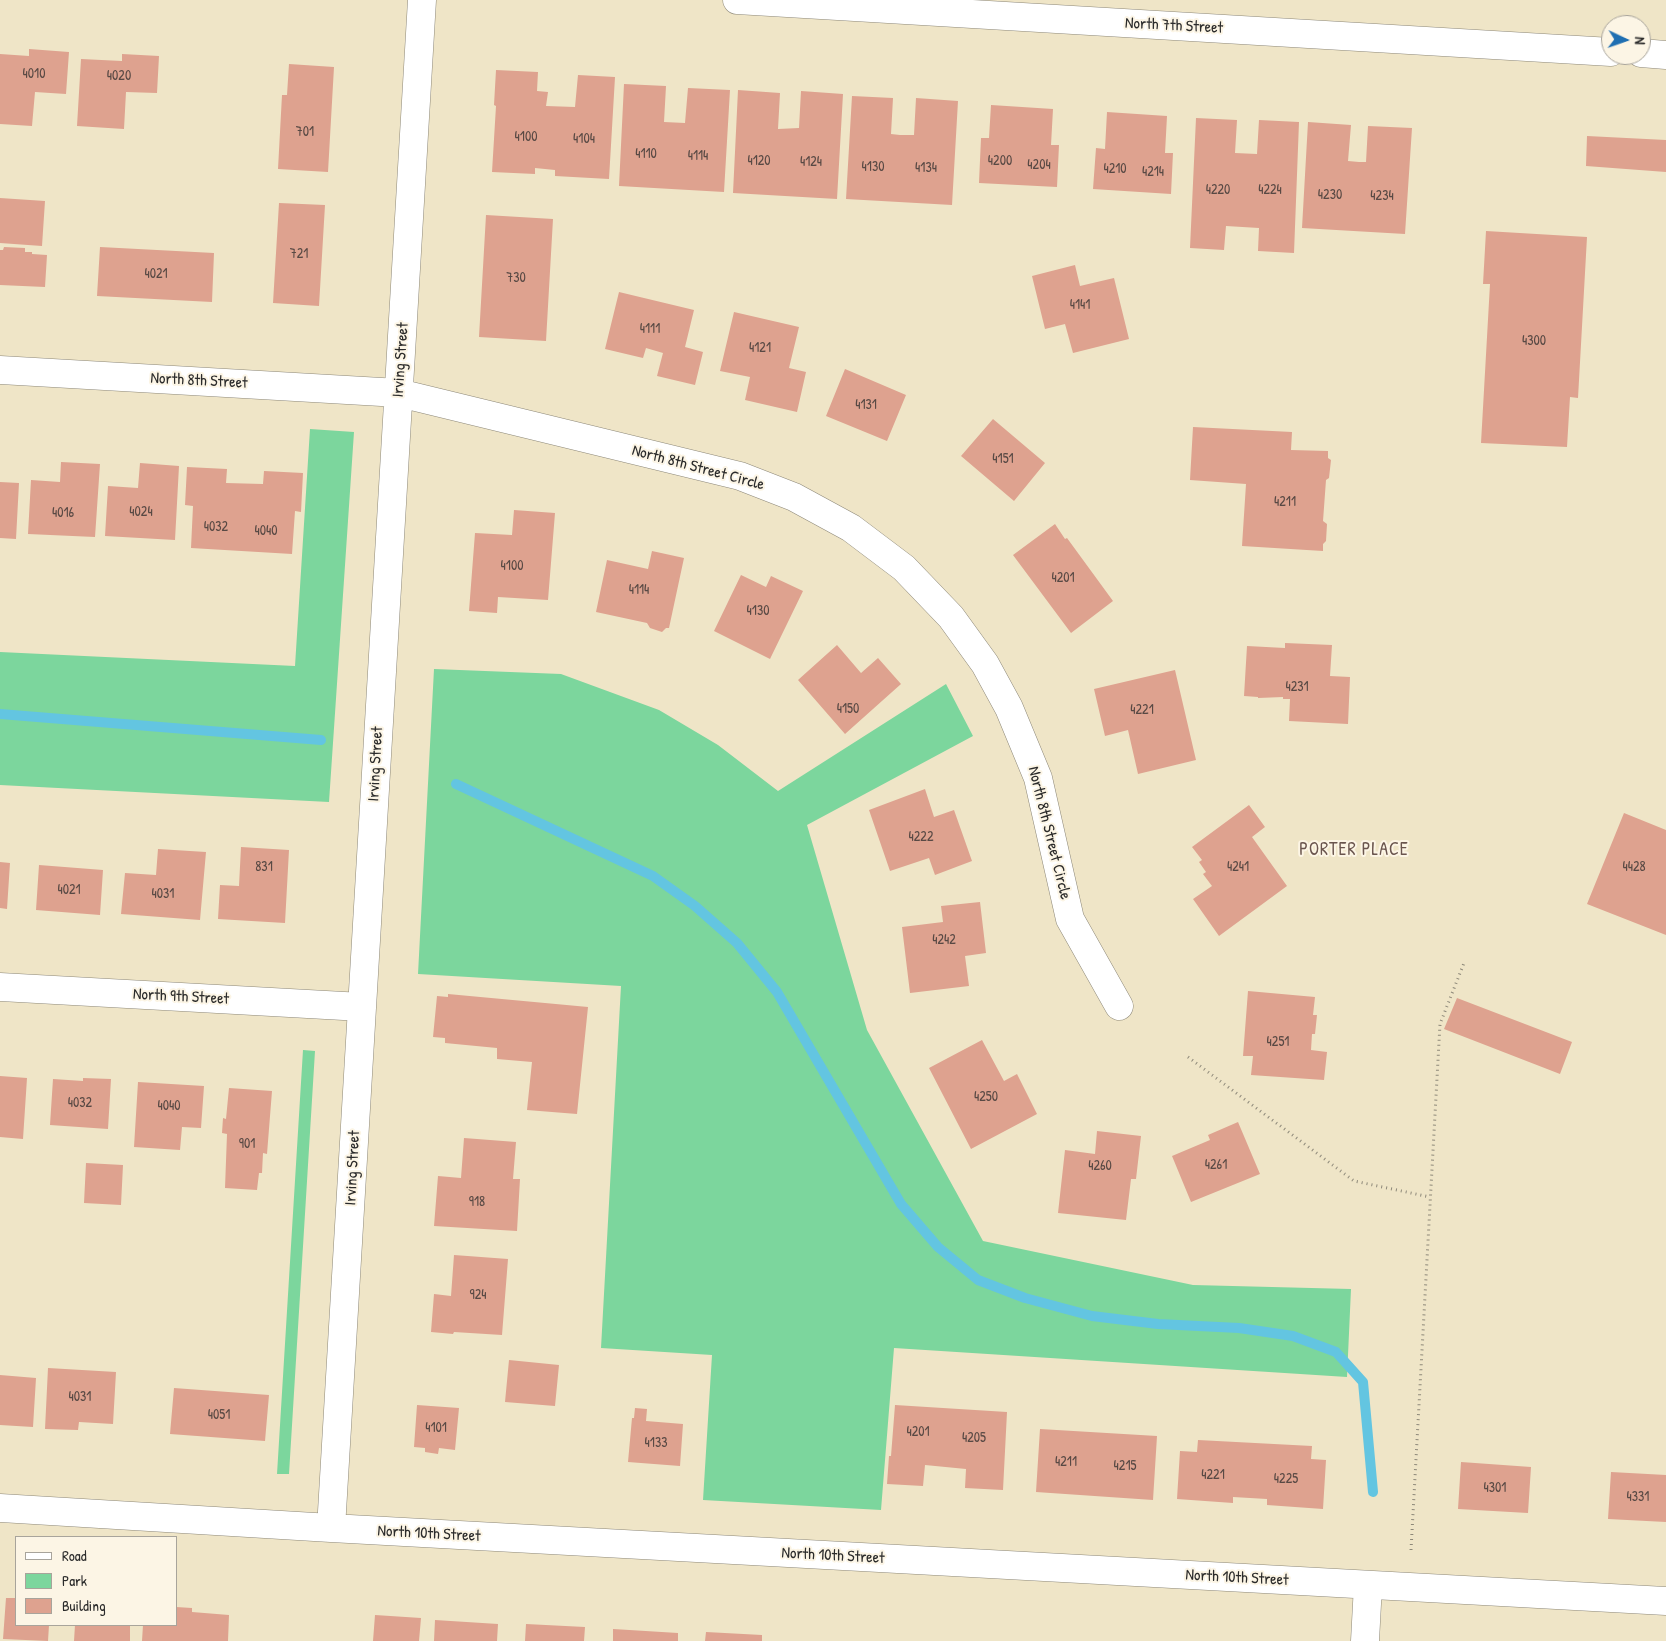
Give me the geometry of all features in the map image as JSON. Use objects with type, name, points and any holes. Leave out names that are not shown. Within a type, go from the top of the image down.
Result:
[{"type":"street","name":"Irving Street","points":[[331,1528],[422,0]]},
{"type":"street","name":"North 7th Street","points":[[737,0],[1601,51]]},
{"type":"street","points":[[1651,54],[1666,55]]},
{"type":"street","name":"North 8th Street","points":[[0,370],[398,393]]},
{"type":"street","name":"North 8th Street Circle","points":[[398,393],[740,476],[794,497],[851,528],[904,568],[951,617],[985,664],[1009,708],[1038,778],[1070,919],[1119,1006]]},
{"type":"street","name":"North 9th Street","points":[[0,987],[362,1007]]},
{"type":"street","name":"North 10th Street","points":[[0,1508],[331,1528],[1666,1600]]},
{"type":"street","points":[[1366,1641],[1368,1585]]},
{"type":"path","points":[[1411,1550],[1440,1024],[1464,963]]},
{"type":"path","points":[[1188,1057],[1354,1181],[1430,1197]]},
{"type":"green space","points":[[310,429],[354,432],[329,802],[0,785],[0,652],[295,666]]},
{"type":"green space","points":[[434,669],[561,674],[659,710],[718,745],[778,791],[946,684],[973,736],[807,825],[867,1030],[983,1241],[1193,1285],[1351,1289],[1347,1377],[894,1348],[881,1510],[703,1500],[712,1355],[601,1348],[621,986],[418,974]]},
{"type":"green space","points":[[303,1050],[315,1051],[289,1474],[277,1474]]},
{"type":"building","points":[[29,49],[69,52],[66,94],[35,92],[32,126],[0,124],[0,54],[29,56]]},
{"type":"building","points":[[122,54],[159,56],[157,93],[126,92],[124,129],[77,126],[81,59],[122,61]]},
{"type":"building","points":[[289,64],[334,67],[328,172],[278,169],[282,95],[287,95]]},
{"type":"building","points":[[496,70],[538,72],[537,91],[548,92],[546,106],[575,107],[578,75],[615,77],[609,179],[555,176],[555,170],[535,168],[535,174],[492,172]]},
{"type":"building","points":[[624,84],[666,86],[664,122],[685,123],[688,88],[730,90],[724,192],[619,186]]},
{"type":"building","points":[[738,90],[780,93],[778,129],[799,128],[801,91],[843,94],[837,199],[733,193]]},
{"type":"building","points":[[852,96],[893,98],[891,134],[900,135],[914,135],[916,98],[958,101],[952,205],[846,199]]},
{"type":"building","points":[[991,105],[1053,109],[1051,145],[1059,145],[1057,187],[979,183],[981,138],[989,138]]},
{"type":"building","points":[[1107,112],[1167,116],[1165,153],[1173,153],[1171,194],[1093,189],[1096,148],[1105,149]]},
{"type":"building","points":[[1196,118],[1237,120],[1235,153],[1257,154],[1259,120],[1299,122],[1294,253],[1258,251],[1259,228],[1226,226],[1224,250],[1190,248]]},
{"type":"building","points":[[1308,122],[1351,125],[1348,161],[1359,162],[1366,162],[1368,126],[1412,128],[1405,234],[1302,228]]},
{"type":"building","points":[[1587,136],[1666,140],[1666,172],[1586,166]]},
{"type":"building","points":[[0,198],[45,201],[42,246],[0,243]]},
{"type":"building","points":[[279,203],[325,205],[319,306],[273,303]]},
{"type":"building","points":[[486,215],[553,219],[546,341],[479,337]]},
{"type":"building","points":[[1486,231],[1587,237],[1578,398],[1570,397],[1567,447],[1481,443],[1490,284],[1483,284]]},
{"type":"building","points":[[4,247],[25,248],[25,252],[47,255],[45,287],[0,285],[0,250],[3,250]]},
{"type":"building","points":[[100,247],[214,253],[212,302],[97,296]]},
{"type":"building","points":[[1075,265],[1080,286],[1114,278],[1129,339],[1073,353],[1065,324],[1045,329],[1032,276]]},
{"type":"building","points":[[619,292],[694,310],[685,347],[703,352],[695,385],[657,376],[663,353],[646,348],[643,358],[605,349]]},
{"type":"building","points":[[734,312],[799,327],[789,368],[806,372],[797,412],[745,400],[750,377],[720,371]]},
{"type":"building","points":[[845,369],[906,395],[887,441],[826,416]]},
{"type":"building","points":[[993,419],[1045,463],[1014,501],[961,456]]},
{"type":"building","points":[[1193,427],[1292,432],[1291,450],[1328,451],[1328,458],[1331,460],[1329,478],[1326,480],[1323,521],[1327,524],[1326,541],[1323,544],[1323,551],[1242,546],[1246,484],[1190,480]]},
{"type":"building","points":[[61,462],[100,464],[95,537],[28,534],[31,480],[60,482]]},
{"type":"building","points":[[140,463],[179,466],[175,540],[105,536],[108,486],[138,488]]},
{"type":"building","points":[[187,467],[227,469],[226,483],[263,484],[264,471],[303,473],[301,512],[295,511],[292,554],[191,548],[193,506],[185,505]]},
{"type":"building","points":[[0,482],[19,483],[16,539],[0,538]]},
{"type":"building","points":[[514,510],[555,513],[548,600],[498,597],[497,613],[469,611],[475,533],[512,535]]},
{"type":"building","points":[[1055,524],[1113,601],[1071,633],[1013,555]]},
{"type":"building","points":[[652,551],[684,558],[669,628],[662,632],[650,628],[647,623],[596,612],[607,560],[648,569]]},
{"type":"building","points":[[741,575],[766,587],[771,576],[803,591],[770,659],[714,631]]},
{"type":"building","points":[[1285,643],[1332,645],[1330,676],[1350,677],[1348,724],[1289,721],[1290,699],[1283,699],[1283,697],[1258,698],[1244,696],[1247,646],[1285,648]]},
{"type":"building","points":[[837,645],[861,673],[878,658],[901,684],[845,734],[798,680]]},
{"type":"building","points":[[1175,670],[1196,760],[1138,774],[1128,730],[1105,736],[1094,689]]},
{"type":"building","points":[[925,789],[934,817],[954,810],[972,861],[935,875],[929,858],[890,871],[869,810]]},
{"type":"building","points":[[1249,805],[1265,827],[1252,837],[1287,886],[1219,936],[1193,899],[1212,886],[1203,874],[1206,872],[1199,862],[1202,860],[1192,847]]},
{"type":"building","points":[[1624,813],[1666,830],[1666,935],[1587,904]]},
{"type":"building","points":[[241,847],[289,850],[285,923],[218,919],[220,885],[239,886]]},
{"type":"building","points":[[158,849],[206,852],[200,920],[121,914],[125,873],[156,875]]},
{"type":"building","points":[[0,862],[10,863],[7,909],[0,908]]},
{"type":"building","points":[[39,865],[103,870],[100,915],[36,910]]},
{"type":"building","points":[[980,902],[986,953],[965,956],[969,986],[910,993],[902,927],[943,922],[941,906]]},
{"type":"building","points":[[1248,991],[1315,997],[1313,1015],[1317,1015],[1315,1034],[1312,1034],[1311,1050],[1327,1052],[1324,1080],[1251,1075],[1253,1056],[1243,1056]]},
{"type":"building","points":[[448,994],[588,1007],[577,1114],[527,1110],[532,1062],[497,1059],[497,1048],[445,1043],[445,1038],[433,1037],[437,996],[448,997]]},
{"type":"building","points":[[1457,998],[1572,1042],[1560,1074],[1444,1029]]},
{"type":"building","points":[[982,1040],[1004,1081],[1017,1074],[1037,1114],[971,1149],[929,1068]]},
{"type":"building","points":[[0,1076],[27,1078],[23,1139],[0,1137]]},
{"type":"building","points":[[83,1078],[111,1079],[108,1129],[50,1125],[53,1079],[83,1081]]},
{"type":"building","points":[[138,1082],[204,1086],[201,1128],[182,1127],[180,1150],[134,1147]]},
{"type":"building","points":[[229,1088],[272,1091],[267,1154],[263,1153],[262,1173],[259,1173],[257,1190],[225,1188],[227,1134],[222,1133],[223,1118],[226,1119]]},
{"type":"building","points":[[1238,1122],[1260,1174],[1191,1202],[1172,1156],[1210,1140],[1208,1135]]},
{"type":"building","points":[[1097,1131],[1141,1136],[1136,1179],[1131,1179],[1126,1220],[1058,1213],[1065,1150],[1095,1154]]},
{"type":"building","points":[[464,1138],[516,1142],[513,1179],[520,1179],[517,1231],[434,1226],[438,1176],[461,1178]]},
{"type":"building","points":[[86,1163],[123,1165],[121,1205],[84,1203]]},
{"type":"building","points":[[454,1255],[508,1259],[502,1335],[431,1332],[434,1294],[451,1296]]},
{"type":"building","points":[[509,1360],[559,1365],[555,1406],[505,1402]]},
{"type":"building","points":[[48,1368],[116,1372],[113,1424],[79,1422],[78,1430],[45,1429]]},
{"type":"building","points":[[0,1375],[36,1378],[33,1427],[0,1425]]},
{"type":"building","points":[[174,1388],[269,1395],[265,1441],[170,1434]]},
{"type":"building","points":[[417,1405],[459,1408],[455,1450],[439,1448],[438,1454],[425,1452],[425,1448],[414,1447]]},
{"type":"building","points":[[895,1405],[1007,1412],[1003,1490],[965,1488],[966,1469],[925,1465],[923,1486],[887,1484]]},
{"type":"building","points":[[635,1408],[647,1409],[646,1421],[683,1424],[680,1466],[628,1462],[632,1418],[634,1418]]},
{"type":"building","points":[[1040,1429],[1157,1436],[1153,1500],[1036,1492]]},
{"type":"building","points":[[1198,1440],[1312,1446],[1311,1459],[1326,1460],[1323,1509],[1267,1505],[1267,1499],[1233,1497],[1233,1503],[1177,1499],[1180,1451],[1197,1452]]},
{"type":"building","points":[[1461,1462],[1531,1467],[1528,1513],[1458,1509]]},
{"type":"building","points":[[1611,1472],[1666,1475],[1666,1522],[1608,1519]]},
{"type":"building","points":[[6,1598],[15,1598],[15,1626],[49,1626],[48,1641],[3,1639]]},
{"type":"building","points":[[178,1607],[192,1608],[192,1612],[229,1615],[228,1641],[142,1641],[143,1626],[178,1626]]},
{"type":"building","points":[[375,1615],[421,1618],[419,1641],[373,1641]]},
{"type":"building","points":[[435,1620],[498,1624],[497,1641],[434,1641]]},
{"type":"building","points":[[526,1624],[585,1627],[584,1641],[525,1641]]},
{"type":"building","points":[[75,1626],[130,1626],[130,1641],[74,1641]]},
{"type":"building","points":[[613,1629],[678,1633],[678,1641],[613,1641]]},
{"type":"building","points":[[706,1632],[762,1635],[762,1641],[705,1641]]},
{"type":"waterway","points":[[0,714],[321,740]]},
{"type":"waterway","points":[[456,784],[653,876],[695,906],[737,943],[777,992],[901,1204],[938,1247],[978,1280],[1025,1298],[1092,1316],[1158,1324],[1239,1328],[1293,1336],[1336,1352],[1363,1382],[1373,1492]]},
{"type":"district","name":"PORTER PLACE","points":[[1354,850]]}]
